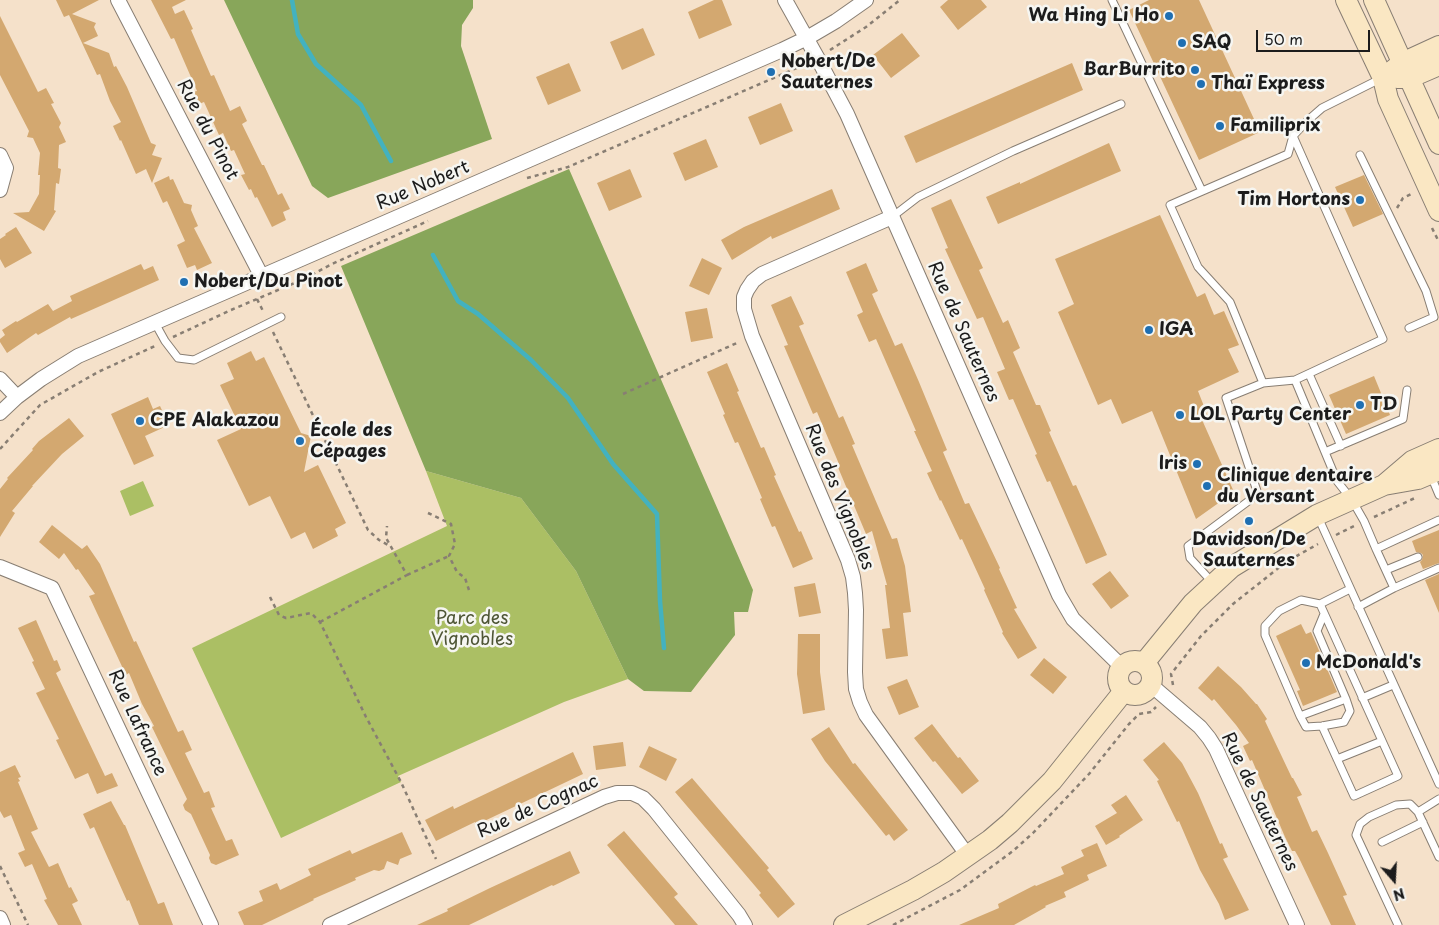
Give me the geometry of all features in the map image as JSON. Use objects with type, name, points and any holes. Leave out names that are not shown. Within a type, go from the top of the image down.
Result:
[{"type":"street","name":"Rue du Pinot","points":[[118,0],[262,277]]},
{"type":"street","name":"Rue de Sauternes","points":[[785,0],[846,114],[1059,595],[1073,619],[1122,667]]},
{"type":"street","name":"Rue Nobert","points":[[0,413],[17,397],[63,364],[78,356],[711,82],[807,38],[836,22],[866,0]]},
{"type":"street","points":[[1346,0],[1439,211]]},
{"type":"street","points":[[1374,0],[1439,144]]},
{"type":"street","points":[[1405,71],[1439,46]]},
{"type":"street","points":[[1382,78],[1439,64]]},
{"type":"street","points":[[0,156],[6,168],[0,190]]},
{"type":"street","name":"Rue des Vignobles","points":[[892,217],[762,274],[753,281],[747,290],[744,297],[744,309],[752,336],[848,560],[853,577],[856,602],[855,672],[856,689],[860,702],[866,715],[968,856]]},
{"type":"street","points":[[0,380],[17,397]]},
{"type":"street","points":[[1384,485],[1412,461],[1439,449]]},
{"type":"street","points":[[1144,663],[1194,603],[1232,568],[1317,515],[1384,485],[1418,479],[1436,482]]},
{"type":"street","name":"Rue Lafrance","points":[[0,567],[52,588],[211,925]]},
{"type":"street","points":[[1132,661],[1144,663],[1152,673],[1151,685],[1146,692],[1139,695],[1131,695],[1120,686],[1118,680],[1119,673],[1122,667],[1132,661]]},
{"type":"street","name":"Rue de Sauternes","points":[[1151,685],[1200,727],[1216,749],[1298,925]]},
{"type":"street","points":[[844,925],[944,872],[990,840],[1052,781],[1124,691]]},
{"type":"street","name":"Rue de Cognac","points":[[330,925],[604,797],[617,793],[632,793],[643,798],[654,808],[745,925]]},
{"type":"street","points":[[0,918],[3,925]]},
{"type":"lane","points":[[1112,0],[1202,191]]},
{"type":"lane","points":[[1263,383],[1230,302],[1198,267],[1170,205],[1288,154],[1293,136],[1322,108],[1382,78]]},
{"type":"lane","points":[[892,217],[918,197],[935,188],[1013,151],[1121,104]]},
{"type":"lane","points":[[1214,584],[1190,558],[1188,546],[1258,494],[1226,398],[1263,383],[1295,380],[1382,339],[1293,136]]},
{"type":"lane","points":[[1360,155],[1426,291],[1434,317],[1409,328]]},
{"type":"lane","points":[[155,323],[165,341],[178,358],[194,360],[281,317]]},
{"type":"lane","points":[[1309,374],[1341,446]]},
{"type":"lane","points":[[1295,380],[1337,481],[1352,500],[1364,522],[1394,588]]},
{"type":"lane","points":[[1325,452],[1403,418],[1407,390]]},
{"type":"lane","points":[[1317,515],[1439,784]]},
{"type":"lane","points":[[1376,548],[1439,520]]},
{"type":"lane","points":[[1386,570],[1418,557]]},
{"type":"lane","points":[[1358,607],[1394,588],[1439,568]]},
{"type":"lane","points":[[1324,614],[1317,631],[1350,712],[1344,722],[1306,727],[1265,635],[1265,626],[1279,611],[1301,600],[1320,604],[1350,590]]},
{"type":"lane","points":[[1320,604],[1398,776],[1354,796],[1322,726]]},
{"type":"lane","points":[[1362,698],[1393,685]]},
{"type":"lane","points":[[1300,716],[1346,699]]},
{"type":"lane","points":[[1337,760],[1382,741]]},
{"type":"lane","points":[[1418,812],[1439,799]]},
{"type":"lane","points":[[1398,925],[1356,835],[1360,824],[1369,817],[1396,805],[1410,804],[1418,812],[1439,856]]},
{"type":"lane","points":[[1382,842],[1423,822]]},
{"type":"path","points":[[523,179],[568,167],[818,59],[866,27],[900,0]]},
{"type":"path","points":[[1388,214],[1396,209],[1403,198],[1416,192]]},
{"type":"path","points":[[0,449],[40,405],[98,372],[432,220]]},
{"type":"path","points":[[257,299],[368,530],[379,540],[390,546]]},
{"type":"path","points":[[623,394],[752,336]]},
{"type":"path","points":[[1170,690],[1173,684],[1170,674],[1202,636],[1233,604],[1286,562],[1436,482]]},
{"type":"path","points":[[320,622],[406,575],[449,556],[454,544],[452,524],[428,513]]},
{"type":"path","points":[[387,526],[386,538],[406,575]]},
{"type":"path","points":[[449,556],[457,572],[465,578],[469,590]]},
{"type":"path","points":[[270,597],[278,614],[286,618],[311,613],[320,622],[366,717],[401,782],[442,872]]},
{"type":"path","points":[[0,866],[28,925]]},
{"type":"green space","points":[[224,0],[473,0],[473,8],[462,25],[461,46],[492,139],[328,198],[312,186]]},
{"type":"green space","points":[[569,169],[753,590],[748,612],[734,612],[735,635],[691,692],[644,691],[628,679],[576,571],[521,498],[426,471],[341,266]]},
{"type":"green space","name":"Parc des Vignobles","points":[[426,471],[521,498],[576,571],[628,679],[564,702],[398,776],[401,782],[281,838],[192,648],[447,526]]},
{"type":"green space","points":[[143,481],[154,506],[130,516],[120,491]]},
{"type":"building","points":[[56,0],[99,0],[72,14],[96,23],[94,27],[98,36],[83,43],[109,53],[114,67],[116,66],[127,87],[151,143],[156,145],[152,155],[162,158],[152,183],[146,169],[136,174],[113,126],[121,122],[110,101],[100,74],[97,75],[69,15],[64,17]]},
{"type":"building","points":[[151,0],[186,0],[172,7],[175,14],[184,10],[211,76],[214,75],[230,111],[240,106],[247,121],[242,124],[278,195],[282,193],[290,209],[283,212],[286,220],[272,227],[257,197],[255,198],[251,189],[249,190],[241,175],[245,174],[234,150],[231,151],[223,133],[219,135],[204,102],[199,104],[193,92],[197,91],[174,38],[171,39]]},
{"type":"building","points":[[714,0],[722,0],[732,25],[699,39],[688,12]]},
{"type":"building","points":[[948,0],[981,0],[987,7],[958,30],[940,7]]},
{"type":"building","points":[[1149,0],[1199,0],[1260,132],[1199,160],[1129,10]]},
{"type":"building","points":[[0,16],[38,92],[46,88],[54,103],[51,104],[61,123],[59,127],[66,142],[59,145],[58,168],[61,169],[59,184],[56,183],[54,210],[56,211],[44,231],[13,213],[29,212],[39,194],[40,153],[33,138],[27,137],[29,131],[0,75]]},
{"type":"building","points":[[643,28],[655,55],[622,70],[610,42]]},
{"type":"building","points":[[902,33],[920,56],[891,78],[873,55]]},
{"type":"building","points":[[569,63],[581,91],[548,105],[536,77]]},
{"type":"building","points":[[1072,63],[1083,90],[916,163],[904,136]]},
{"type":"building","points":[[781,103],[793,131],[760,145],[748,117]]},
{"type":"building","points":[[706,139],[718,167],[685,181],[673,153]]},
{"type":"building","points":[[1109,143],[1121,171],[998,224],[986,197],[1020,182],[1020,184]]},
{"type":"building","points":[[630,169],[642,197],[609,211],[597,183]]},
{"type":"building","name":"Tim Hortons","points":[[1364,175],[1383,214],[1353,227],[1335,187]]},
{"type":"building","points":[[169,176],[170,180],[173,179],[184,203],[192,205],[191,210],[198,226],[194,228],[212,263],[197,270],[195,265],[187,268],[177,245],[185,241],[167,201],[163,203],[154,183]]},
{"type":"building","points":[[832,189],[840,209],[772,239],[771,236],[732,260],[721,240],[744,227]]},
{"type":"building","points":[[951,199],[983,268],[979,270],[1003,323],[1008,320],[1020,348],[1013,352],[1036,405],[1040,405],[1051,431],[1049,432],[1073,486],[1076,485],[1107,555],[1086,564],[1050,481],[1047,482],[1035,455],[1037,454],[1013,399],[1009,400],[997,372],[1005,369],[983,317],[977,319],[945,249],[948,248],[931,208]]},
{"type":"building","name":"IGA","points":[[1160,215],[1197,297],[1205,293],[1214,315],[1224,311],[1239,345],[1228,349],[1239,372],[1198,391],[1209,419],[1203,422],[1234,492],[1196,519],[1152,411],[1122,424],[1111,399],[1098,405],[1058,312],[1074,304],[1055,259]]},
{"type":"building","points":[[16,227],[32,253],[5,268],[0,259],[0,239]]},
{"type":"building","points":[[702,258],[722,268],[709,295],[689,286]]},
{"type":"building","points":[[866,263],[878,291],[872,294],[895,346],[902,343],[947,450],[943,452],[965,504],[969,503],[1017,608],[1014,609],[1037,648],[1018,659],[1002,633],[985,589],[962,539],[960,540],[927,473],[932,471],[876,339],[869,342],[857,315],[863,312],[846,272]]},
{"type":"building","points":[[141,264],[144,270],[153,266],[159,280],[71,319],[70,317],[38,335],[36,333],[7,353],[0,342],[0,339],[5,335],[2,330],[16,321],[48,304],[53,311],[72,301],[70,296]]},
{"type":"building","points":[[791,296],[804,324],[799,326],[839,418],[843,416],[855,444],[852,445],[892,539],[897,538],[905,566],[911,612],[903,613],[908,656],[886,659],[882,629],[890,628],[885,585],[887,585],[872,531],[866,534],[817,412],[813,414],[784,346],[788,345],[771,305]]},
{"type":"building","points":[[707,308],[713,338],[691,342],[685,312]]},
{"type":"building","points":[[251,351],[256,361],[264,357],[301,433],[311,436],[304,472],[318,465],[346,523],[335,529],[338,536],[313,549],[305,532],[291,539],[270,496],[249,506],[217,440],[241,429],[220,385],[234,379],[227,363]]},
{"type":"building","points":[[727,363],[761,448],[764,447],[776,475],[774,476],[813,559],[793,568],[775,526],[772,527],[738,442],[735,443],[707,372]]},
{"type":"building","name":"TD","points":[[1374,376],[1390,415],[1346,434],[1329,395]]},
{"type":"building","points":[[148,397],[153,409],[160,406],[169,425],[145,436],[154,456],[134,465],[111,414]]},
{"type":"building","points":[[69,418],[84,436],[62,454],[32,486],[12,511],[15,513],[0,537],[0,489],[7,478],[39,441]]},
{"type":"building","points":[[52,525],[82,549],[87,545],[100,564],[134,642],[136,641],[178,732],[183,730],[192,750],[185,753],[204,793],[209,791],[215,807],[211,808],[226,841],[232,839],[239,855],[216,865],[211,863],[210,855],[191,814],[185,810],[183,805],[187,799],[152,727],[154,726],[129,673],[126,675],[89,596],[95,594],[78,569],[76,570],[64,553],[59,559],[39,542]]},
{"type":"building","points":[[1439,530],[1439,563],[1423,569],[1420,562],[1423,555],[1416,552],[1412,541]]},
{"type":"building","points":[[1110,571],[1129,596],[1111,609],[1092,584]]},
{"type":"building","points":[[1439,574],[1439,613],[1425,580]]},
{"type":"building","points":[[815,583],[821,613],[799,617],[794,587]]},
{"type":"building","points":[[36,620],[54,661],[57,660],[61,670],[56,673],[105,776],[112,773],[118,786],[97,794],[88,773],[75,779],[56,740],[59,739],[36,693],[45,689],[18,628]]},
{"type":"building","name":"McDonald's","points":[[1301,624],[1306,634],[1311,632],[1337,692],[1303,706],[1297,691],[1300,690],[1276,636]]},
{"type":"building","points":[[798,634],[820,634],[820,672],[825,710],[803,714],[797,674]]},
{"type":"building","points":[[1044,658],[1067,677],[1053,694],[1030,675]]},
{"type":"building","points":[[1218,666],[1257,704],[1267,719],[1265,721],[1302,795],[1297,797],[1312,832],[1317,830],[1347,895],[1343,896],[1356,925],[1331,925],[1299,858],[1295,851],[1292,851],[1285,837],[1252,760],[1250,761],[1243,746],[1249,743],[1214,699],[1212,701],[1198,688]]},
{"type":"building","points":[[907,679],[919,707],[899,715],[887,687]]},
{"type":"building","points":[[932,724],[958,758],[960,757],[979,781],[962,794],[914,738]]},
{"type":"building","points":[[829,727],[853,764],[855,763],[908,830],[894,841],[889,834],[886,836],[825,761],[811,739]]},
{"type":"building","points":[[623,742],[626,766],[596,770],[593,746]]},
{"type":"building","points":[[1164,742],[1182,763],[1198,793],[1220,844],[1222,843],[1228,857],[1223,859],[1249,910],[1225,920],[1219,904],[1200,870],[1179,821],[1177,822],[1157,781],[1159,780],[1143,760]]},
{"type":"building","points":[[649,746],[677,759],[666,781],[639,767]]},
{"type":"building","points":[[573,752],[583,774],[476,825],[475,822],[436,841],[425,820],[453,806],[454,809]]},
{"type":"building","points":[[15,765],[21,777],[18,778],[20,781],[18,782],[38,829],[31,832],[49,867],[58,863],[69,888],[71,887],[78,901],[72,904],[82,925],[58,925],[44,900],[47,899],[32,864],[25,867],[18,853],[25,850],[11,815],[4,818],[0,811],[0,772]]},
{"type":"building","points":[[692,778],[769,868],[767,870],[795,904],[778,918],[759,895],[761,893],[675,792]]},
{"type":"building","points":[[1126,795],[1143,820],[1106,845],[1095,826],[1117,813],[1111,805]]},
{"type":"building","points":[[111,801],[125,825],[158,904],[164,902],[173,925],[139,925],[94,827],[90,829],[83,814]]},
{"type":"building","points":[[624,831],[678,894],[674,897],[698,925],[675,925],[607,845]]},
{"type":"building","points":[[402,832],[412,854],[400,859],[398,865],[387,861],[384,869],[374,870],[355,878],[356,880],[262,925],[244,925],[238,912],[263,901],[259,891],[277,883],[280,890],[311,875],[308,869],[350,850],[352,854]]},
{"type":"building","points":[[1097,843],[1107,866],[1087,875],[1089,880],[1064,892],[1066,897],[1045,906],[1014,925],[959,925],[999,908],[998,904],[1035,885],[1064,874],[1061,867],[1084,856],[1081,850]]},
{"type":"building","points":[[570,851],[580,873],[469,925],[417,925],[448,911],[447,909],[490,888]]},
{"type":"waterway","points":[[292,0],[298,34],[316,64],[361,105],[391,161]]},
{"type":"waterway","points":[[433,255],[458,301],[478,314],[531,360],[568,398],[613,464],[657,514],[660,601],[664,648]]},
{"type":"place","name":"Wa Hing Li Ho","points":[[1169,16]]},
{"type":"place","name":"SAQ","points":[[1182,43]]},
{"type":"place","name":"BarBurrito","points":[[1195,70]]},
{"type":"place","name":"Nobert/De Sauternes","points":[[771,72]]},
{"type":"place","name":"Thaï Express","points":[[1201,84]]},
{"type":"place","name":"Familiprix","points":[[1220,126]]},
{"type":"place","name":"Tim Hortons","points":[[1360,200]]},
{"type":"place","name":"Nobert/Du Pinot","points":[[184,282]]},
{"type":"place","name":"IGA","points":[[1149,330]]},
{"type":"place","name":"TD","points":[[1360,405]]},
{"type":"place","name":"LOL Party Center","points":[[1180,415]]},
{"type":"place","name":"CPE Alakazou","points":[[140,421]]},
{"type":"place","name":"École des Cépages","points":[[300,441]]},
{"type":"place","name":"Iris","points":[[1197,464]]},
{"type":"place","name":"Clinique dentaire du Versant","points":[[1207,486]]},
{"type":"place","name":"Davidson/De Sauternes","points":[[1249,521]]},
{"type":"place","name":"McDonald's","points":[[1306,663]]}]
